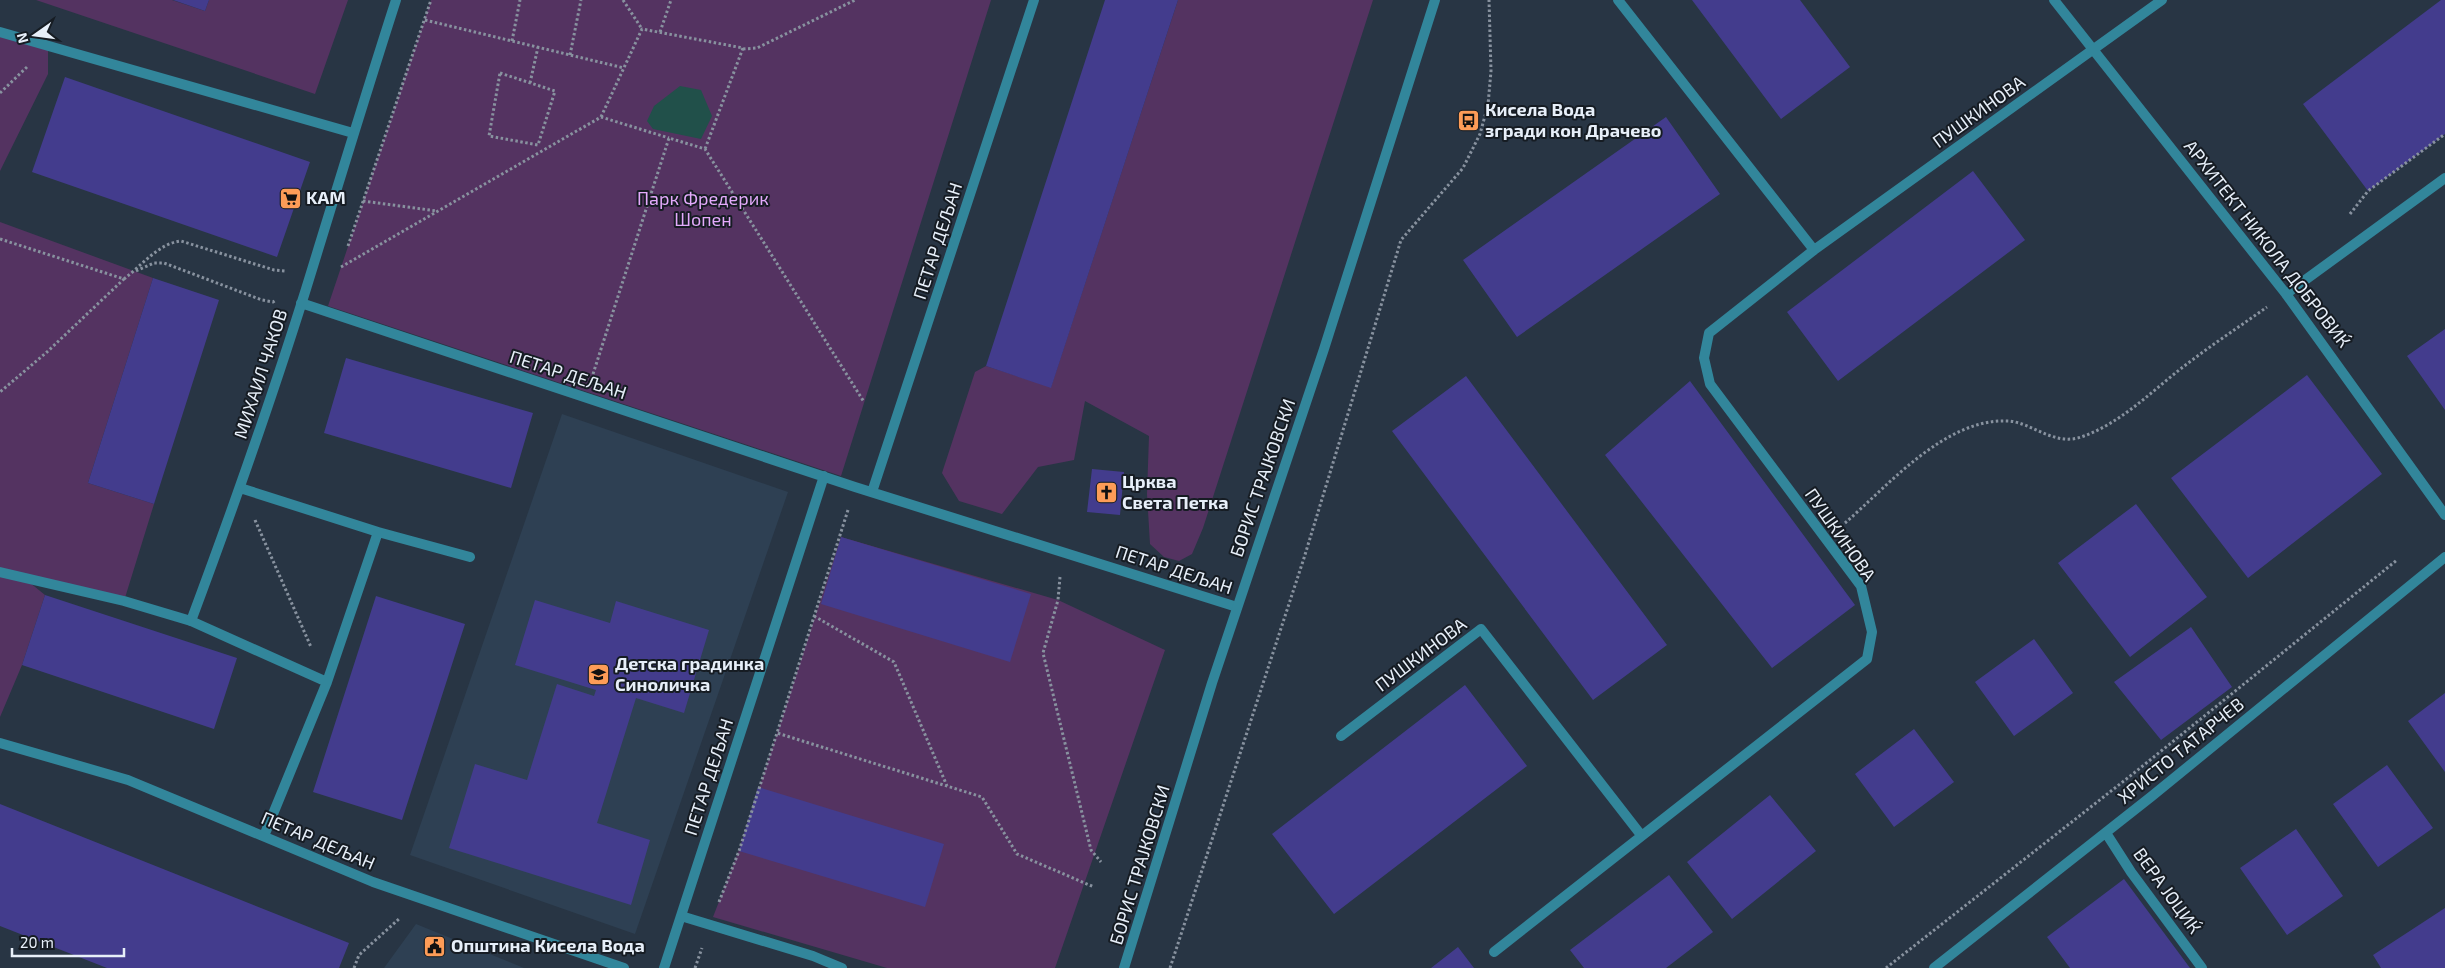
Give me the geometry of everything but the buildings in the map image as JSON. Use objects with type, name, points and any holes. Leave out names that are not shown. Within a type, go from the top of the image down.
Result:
[{"type":"street","name":"МИХАИЛ ЧАКОВ","points":[[191,621],[240,488],[306,289],[353,133],[396,0]]},
{"type":"street","name":"ПЕТАР ДЕЉАН","points":[[872,492],[1034,0]]},
{"type":"street","name":"БОРИС ТРАЈКОВСКИ","points":[[1124,968],[1237,607],[1324,348],[1435,0]]},
{"type":"street","points":[[1618,0],[1814,250]]},
{"type":"street","name":"АРХИТЕКТ НИКОЛА ДОБРОВИЌ","points":[[2054,0],[2095,49],[2286,294],[2445,515]]},
{"type":"street","name":"ПУШКИНОВА","points":[[1494,952],[1867,659],[1872,632],[1860,586],[1710,384],[1704,358],[1709,333],[1814,250],[2162,0]]},
{"type":"street","points":[[0,32],[353,133]]},
{"type":"street","points":[[2286,294],[2445,178]]},
{"type":"street","name":"ПЕТАР ДЕЉАН","points":[[301,304],[855,487],[1237,607]]},
{"type":"street","name":"ПЕТАР ДЕЉАН","points":[[664,968],[824,476]]},
{"type":"street","points":[[240,488],[378,532],[470,556]]},
{"type":"street","points":[[264,836],[327,682],[378,532]]},
{"type":"street","name":"ХРИСТО ТАТАРЧЕВ","points":[[1934,968],[2106,833],[2445,557]]},
{"type":"street","points":[[0,572],[124,601],[191,621],[327,682]]},
{"type":"street","name":"ПУШКИНОВА","points":[[1341,736],[1481,629],[1641,835]]},
{"type":"street","name":"ПЕТАР ДЕЉАН","points":[[0,743],[128,780],[373,882],[624,968]]},
{"type":"street","name":"ВЕРА ЈОЦИЌ","points":[[2106,833],[2131,872],[2202,968]]},
{"type":"street","points":[[681,916],[813,956],[842,968]]},
{"type":"path","points":[[512,41],[520,0]]},
{"type":"path","points":[[570,55],[581,0]]},
{"type":"path","points":[[623,0],[642,29],[743,49],[757,48],[854,0]]},
{"type":"path","points":[[660,32],[670,0]]},
{"type":"path","points":[[1170,968],[1304,558],[1401,240],[1463,168],[1480,134],[1488,105],[1490,88],[1491,22],[1489,0]]},
{"type":"path","points":[[425,20],[624,68]]},
{"type":"path","points":[[341,267],[601,117],[642,29]]},
{"type":"path","points":[[0,93],[48,46]]},
{"type":"path","points":[[530,83],[538,48]]},
{"type":"path","points":[[705,149],[743,49]]},
{"type":"path","points":[[500,73],[530,83],[555,92],[538,145],[489,136],[500,73]]},
{"type":"path","points":[[601,117],[705,149],[864,402]]},
{"type":"path","points":[[585,398],[669,138]]},
{"type":"path","points":[[363,201],[438,211]]},
{"type":"path","points":[[0,239],[124,280]]},
{"type":"path","points":[[0,392],[47,352],[161,248],[181,241],[281,272],[292,268]]},
{"type":"path","points":[[134,271],[154,264],[164,263],[272,302],[284,291],[306,289]]},
{"type":"path","points":[[1826,540],[1937,442],[1975,425],[2009,421],[2048,436],[2064,439],[2082,438],[2108,426],[2194,359],[2286,294]]},
{"type":"path","points":[[695,968],[709,924],[739,850],[855,487]]},
{"type":"path","points":[[240,488],[327,682]]},
{"type":"path","points":[[1886,968],[2134,773],[2400,559]]},
{"type":"path","points":[[814,616],[894,662],[947,787]]},
{"type":"path","points":[[777,733],[982,797],[1017,854],[1094,887]]},
{"type":"path","points":[[354,968],[360,955],[403,915],[409,895]]},
{"type":"shaded area","points":[[680,86],[701,90],[712,116],[701,139],[653,129],[647,121],[654,106]]},
{"type":"shaded area","name":"Детска градинка Синоличка","points":[[562,414],[788,492],[635,934],[410,855]]},
{"type":"shaded area","name":"Општина Кисела Вода","points":[[416,924],[524,968],[384,968]]},
{"type":"green space","points":[[36,0],[172,0],[205,11],[209,0],[348,0],[315,94]]},
{"type":"green space","name":"Парк Фредерик Шопен","points":[[431,0],[991,0],[841,476],[328,306]]},
{"type":"green space","points":[[1178,0],[1373,0],[1203,528],[1192,554],[1179,561],[1164,557],[1150,544],[1147,494],[1149,436],[1085,401],[1074,460],[1038,467],[1002,514],[959,501],[942,473],[975,372],[986,366],[1051,387]]},
{"type":"green space","points":[[0,32],[48,46],[48,74],[0,171]]},
{"type":"green space","points":[[0,222],[153,278],[88,483],[154,504],[124,601],[24,578],[45,595],[22,665],[0,717]]},
{"type":"green space","points":[[841,537],[1058,600],[1165,650],[1055,968],[887,968],[713,917],[739,850]]},
{"type":"place","name":"Кисела Вода згради кон Драчево","points":[[1469,120]]},
{"type":"place","name":"KAM","points":[[290,198]]},
{"type":"place","name":"Црква Света Петка","points":[[1106,492]]},
{"type":"place","name":"Детска градинка Синоличка","points":[[599,674]]},
{"type":"place","name":"Општина Кисела Вода","points":[[435,946]]}]
